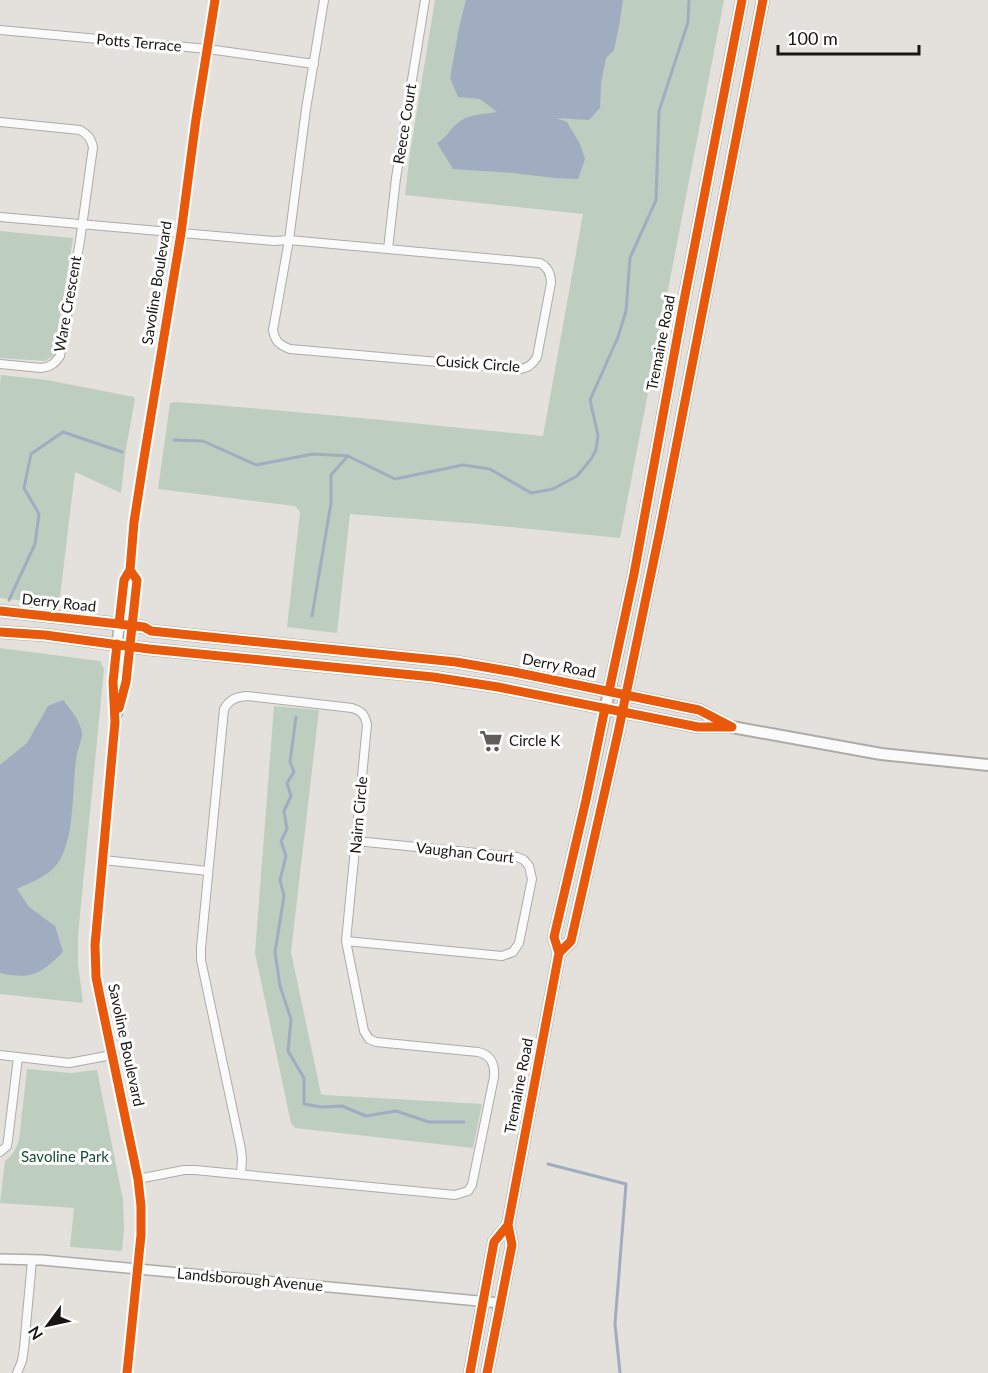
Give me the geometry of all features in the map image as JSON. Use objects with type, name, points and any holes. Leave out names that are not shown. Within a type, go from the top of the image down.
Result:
[{"type":"main road","name":"Tremaine Road","points":[[487,1373],[512,1245],[508,1225],[559,953],[554,937],[586,800],[633,574],[742,0]]},
{"type":"main road","name":"Tremaine Road","points":[[559,953],[571,941],[626,694],[763,0]]},
{"type":"main road","name":"Derry Road","points":[[0,612],[144,627],[151,631],[456,662],[699,710],[732,727]]},
{"type":"main road","name":"Derry Road","points":[[0,632],[433,677],[498,687],[698,727],[732,727],[881,754],[988,765]]},
{"type":"main road","name":"Tremaine Road","points":[[470,1373],[494,1242],[508,1225]]},
{"type":"street","name":"Savoline Boulevard","points":[[128,1373],[142,1219],[138,1179],[96,977],[95,945],[115,722],[113,682],[124,580],[130,570],[142,468],[181,233],[215,0]]},
{"type":"street","points":[[289,240],[301,144],[324,0]]},
{"type":"street","name":"Reece Court","points":[[388,249],[398,167],[425,0]]},
{"type":"street","name":"Potts Terrace","points":[[0,30],[207,49],[314,64]]},
{"type":"street","name":"Ware Crescent","points":[[0,122],[80,130],[92,141],[93,147],[60,356],[48,367],[0,364]]},
{"type":"street","name":"Cusick Circle","points":[[0,217],[274,241],[289,240],[540,263],[550,273],[551,283],[537,357],[527,368],[518,369],[290,349],[283,346],[274,338],[273,330],[289,240]]},
{"type":"street","name":"Savoline Boulevard","points":[[115,722],[126,682],[137,580],[130,570]]},
{"type":"street","name":"Nairn Circle","points":[[138,1179],[184,1170],[456,1196],[468,1191],[472,1185],[494,1077],[493,1061],[484,1053],[478,1052],[376,1042],[369,1039],[364,1031],[346,941],[367,725],[363,713],[352,708],[247,696],[231,700],[224,709],[201,939],[201,960],[241,1149],[241,1174]]},
{"type":"street","name":"Vaughan Court","points":[[346,941],[508,955],[519,943],[532,879],[529,866],[517,857],[356,842]]},
{"type":"street","points":[[103,860],[208,871]]},
{"type":"street","points":[[0,1055],[69,1063],[112,1055]]},
{"type":"street","points":[[0,1152],[7,1146],[18,1057]]},
{"type":"street","name":"Landsborough Avenue","points":[[0,1259],[138,1269],[500,1304]]},
{"type":"street","points":[[17,1373],[24,1348],[32,1260]]},
{"type":"green space","points":[[435,0],[724,0],[620,538],[350,514],[337,633],[287,627],[300,512],[295,506],[158,489],[170,403],[268,409],[543,436],[583,214],[405,195]]},
{"type":"green space","points":[[0,231],[73,239],[54,352],[53,356],[45,361],[0,358]]},
{"type":"green space","points":[[1,375],[47,380],[135,399],[121,493],[75,472],[59,605],[0,598]]},
{"type":"green space","points":[[0,648],[100,661],[104,669],[78,935],[78,964],[83,1003],[0,994]]},
{"type":"green space","points":[[274,706],[319,710],[291,952],[321,1094],[482,1104],[473,1148],[295,1128],[291,1123],[255,953]]},
{"type":"green space","name":"Savoline Park","points":[[27,1069],[71,1073],[97,1070],[123,1200],[122,1251],[70,1247],[74,1208],[0,1203],[5,1161],[14,1152],[19,1140]]},
{"type":"water","points":[[466,0],[623,0],[614,50],[606,58],[601,83],[600,108],[589,120],[556,118],[567,122],[580,144],[585,159],[578,179],[453,169],[437,143],[463,119],[497,112],[480,99],[458,97],[450,78]]},
{"type":"water","points":[[63,700],[77,719],[82,734],[75,767],[70,831],[61,858],[53,869],[17,889],[29,907],[55,926],[63,952],[48,966],[35,973],[20,976],[0,973],[0,765],[27,743],[48,706]]},
{"type":"waterway","points":[[174,440],[203,441],[256,465],[313,454],[348,456],[395,479],[463,465],[490,469],[531,493],[553,489],[577,476],[596,450],[598,435],[590,400],[618,337],[626,311],[630,258],[656,200],[659,111],[688,22],[689,0]]},
{"type":"waterway","points":[[9,600],[35,544],[39,514],[24,488],[31,454],[63,432],[122,452]]},
{"type":"waterway","points":[[312,616],[331,503],[331,475],[347,457]]},
{"type":"waterway","points":[[296,717],[290,762],[294,772],[287,783],[291,796],[284,811],[287,829],[281,841],[286,856],[280,880],[284,896],[275,952],[280,986],[291,1019],[288,1051],[304,1078],[304,1104],[321,1107],[342,1106],[366,1116],[396,1111],[429,1122],[464,1122]]},
{"type":"waterway","points":[[548,1164],[626,1184],[615,1324],[620,1373]]},
{"type":"cycle path","points":[[119,624],[124,580],[130,570],[134,522],[181,233],[215,0]]},
{"type":"cycle path","points":[[609,691],[634,574],[742,0]]},
{"type":"cycle path","points":[[559,953],[571,941],[618,733],[763,0]]},
{"type":"cycle path","points":[[119,708],[126,682],[137,580],[130,570]]},
{"type":"cycle path","points":[[0,611],[144,627],[151,631],[456,662],[699,710],[732,727]]},
{"type":"cycle path","points":[[0,632],[433,677],[498,687],[698,727],[729,727]]},
{"type":"cycle path","points":[[117,644],[113,682],[115,722],[95,945],[96,977],[138,1179],[141,1206],[141,1235],[127,1373]]},
{"type":"cycle path","points":[[487,1373],[512,1245],[508,1225],[559,953],[554,937],[605,708]]},
{"type":"cycle path","points":[[470,1373],[494,1242],[508,1225]]},
{"type":"place","name":"Circle K","points":[[491,741]]}]
